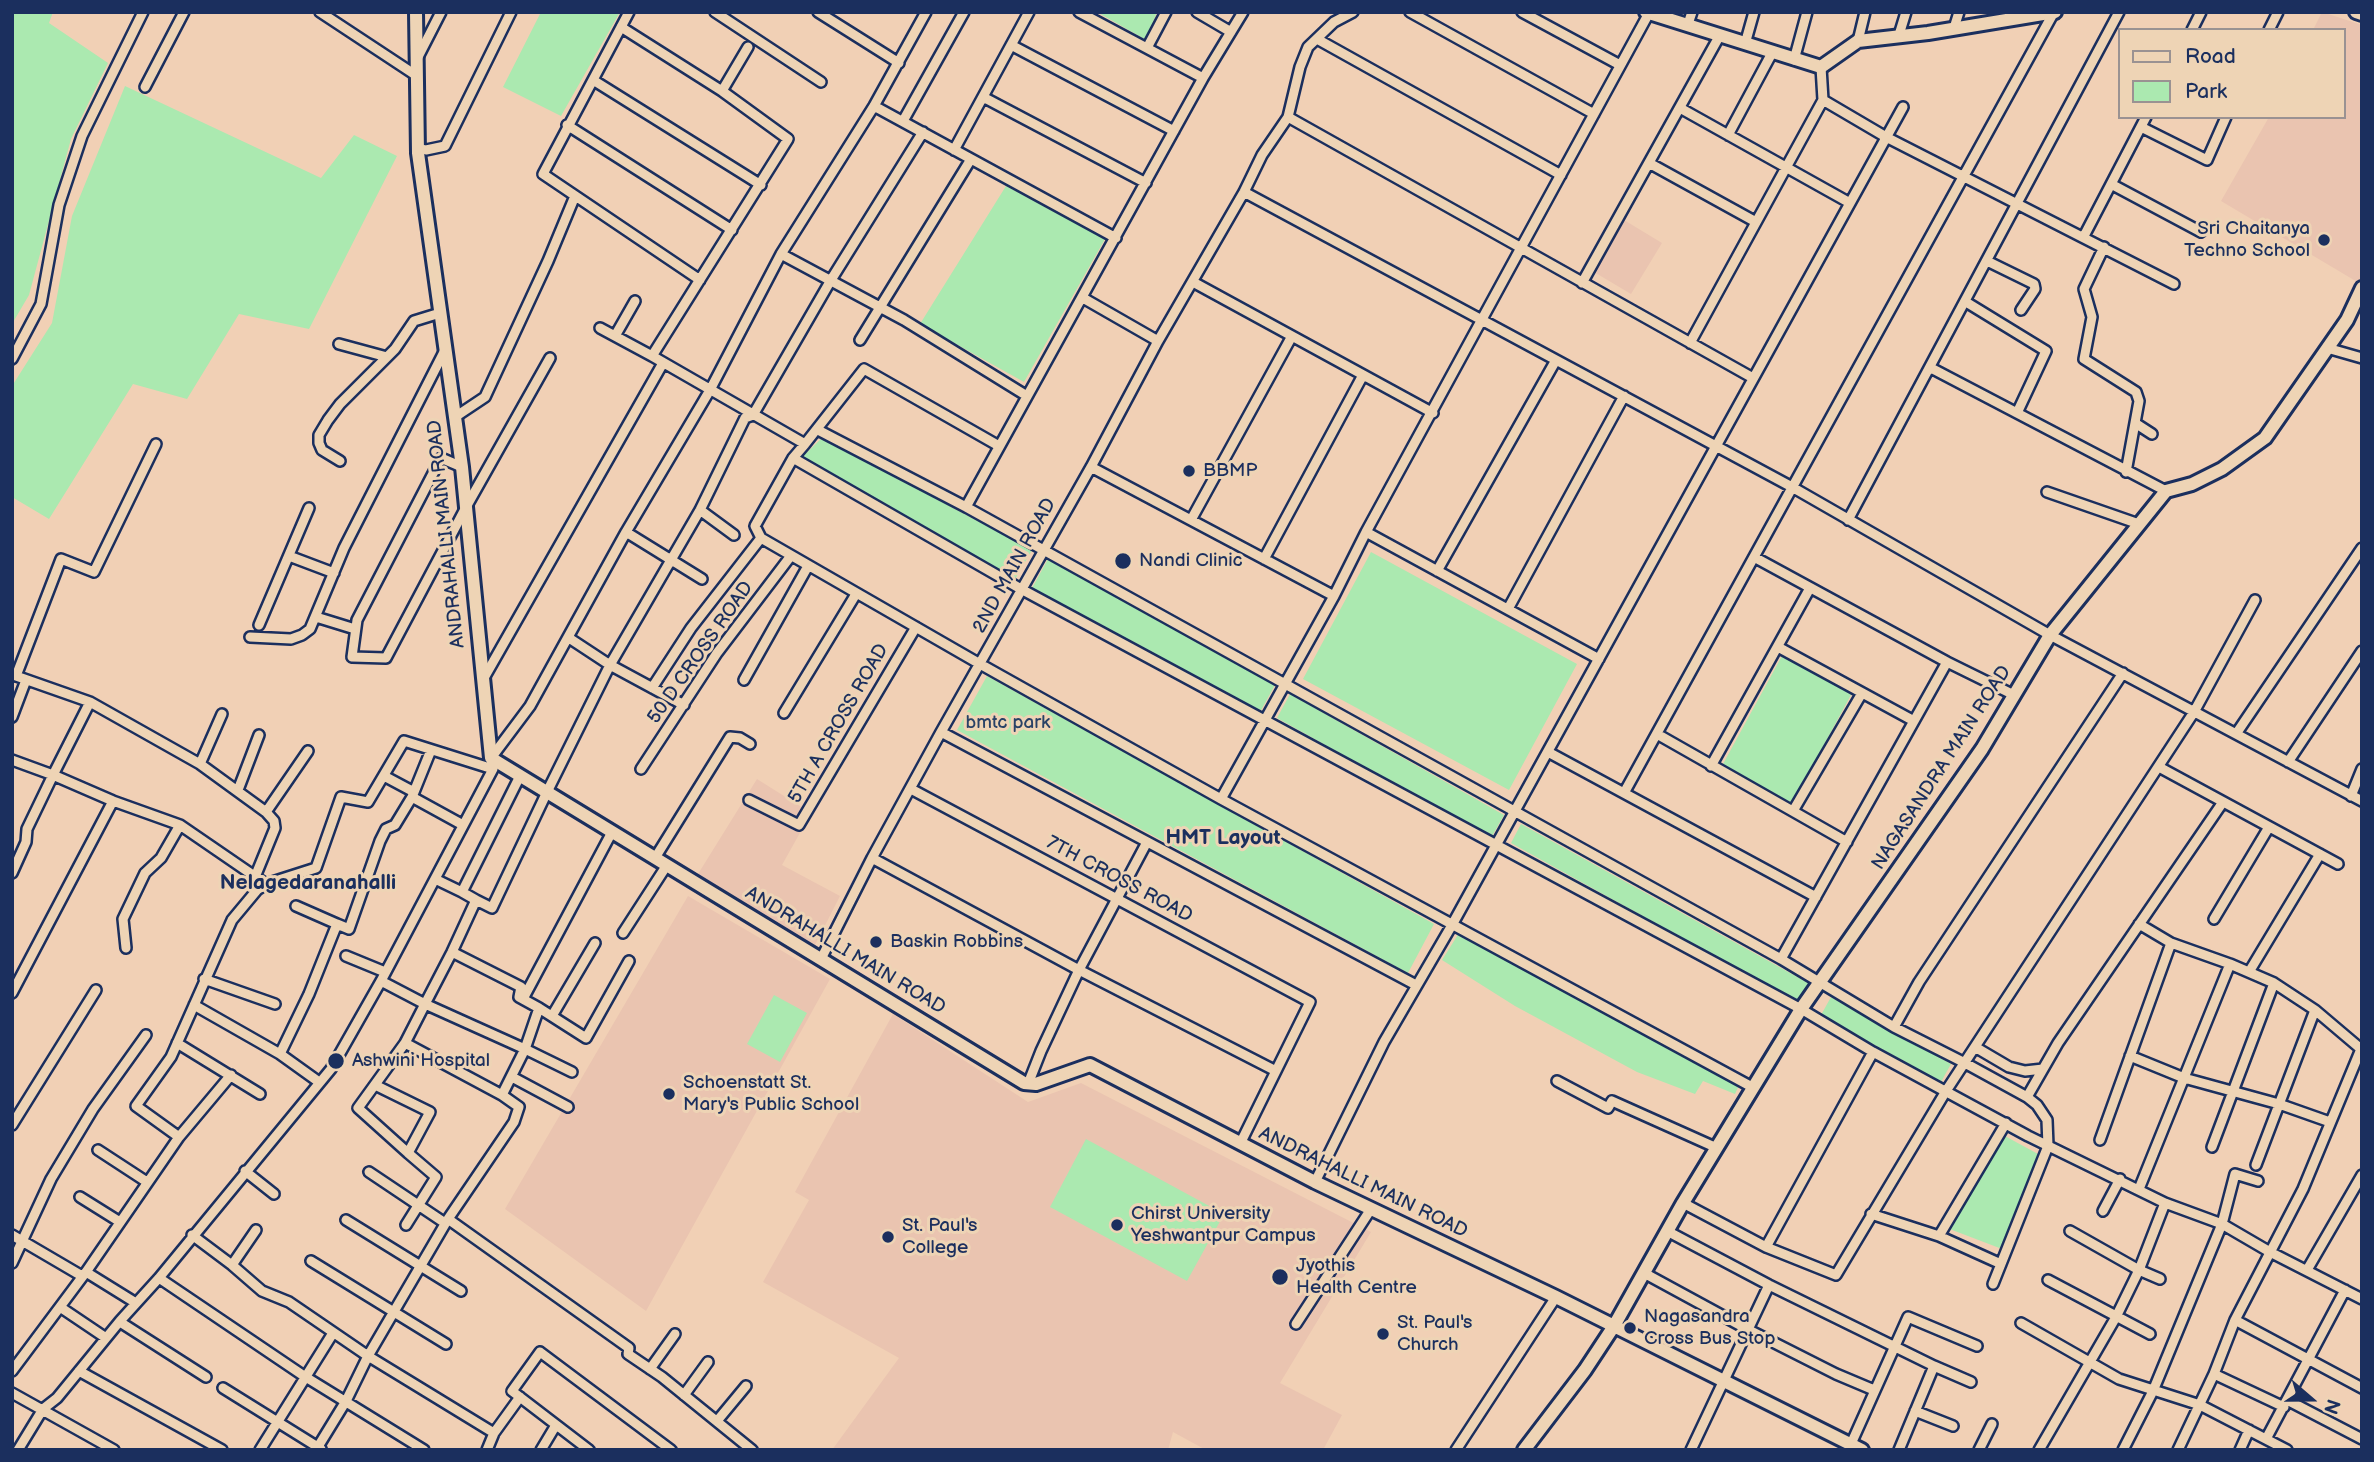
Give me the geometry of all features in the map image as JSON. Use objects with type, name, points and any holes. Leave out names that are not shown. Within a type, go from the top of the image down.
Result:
[{"type":"main road","name":"ANDRAHALLI MAIN ROAD","points":[[415,12],[418,148],[462,467],[492,763],[547,792],[1028,1084],[1036,1084],[1090,1065],[1315,1182],[1556,1297],[1856,1447]]},
{"type":"main road","points":[[1647,13],[1690,18],[1720,35],[1821,67],[1858,41],[1954,29],[2012,16],[2054,12]]},
{"type":"main road","points":[[2356,12],[2362,14]]},
{"type":"main road","points":[[2166,491],[2192,484],[2222,469],[2265,438],[2347,320],[2361,293]]},
{"type":"main road","name":"NAGASANDRA MAIN ROAD","points":[[1524,1450],[1585,1370],[1614,1326],[1667,1231],[1801,1009],[1982,749],[2050,635],[2166,491]]},
{"type":"street","points":[[12,359],[41,304],[60,205],[82,136],[143,12]]},
{"type":"street","points":[[145,87],[184,12]]},
{"type":"street","points":[[320,12],[417,76]]},
{"type":"street","points":[[416,60],[441,12]]},
{"type":"street","points":[[418,148],[426,150],[445,146],[511,12]]},
{"type":"street","points":[[629,12],[543,174],[699,280]]},
{"type":"street","points":[[715,12],[821,82]]},
{"type":"street","points":[[818,12],[899,64]]},
{"type":"street","points":[[18,1450],[43,1409],[57,1398],[159,1278],[331,1069],[435,879],[492,763],[530,706],[626,532],[710,390],[781,254],[874,106],[926,12]]},
{"type":"street","points":[[903,121],[964,12]]},
{"type":"street","points":[[954,150],[1029,12]]},
{"type":"street","points":[[1079,12],[1203,78]]},
{"type":"street","points":[[1147,48],[1166,12]]},
{"type":"street","points":[[1197,12],[1231,32]]},
{"type":"street","points":[[966,507],[1203,78],[1243,12]]},
{"type":"street","points":[[1353,12],[1334,22],[1308,47],[1300,67],[1288,117],[1754,378]]},
{"type":"street","points":[[1410,12],[1594,114]]},
{"type":"street","points":[[1522,12],[1620,65]]},
{"type":"street","points":[[1745,44],[1754,12]]},
{"type":"street","points":[[1794,60],[1807,12]]},
{"type":"street","points":[[1858,41],[1866,12]]},
{"type":"street","points":[[1899,36],[1906,12]]},
{"type":"street","points":[[1954,29],[1959,12]]},
{"type":"street","points":[[1624,793],[2054,12]]},
{"type":"street","points":[[1848,520],[2119,12]]},
{"type":"street","points":[[2193,28],[2201,12]]},
{"type":"street","points":[[2270,28],[2278,12]]},
{"type":"street","points":[[1222,799],[1647,13]]},
{"type":"street","points":[[621,27],[722,90],[788,139],[652,356]]},
{"type":"street","points":[[1582,283],[1720,35]]},
{"type":"street","points":[[1317,39],[1561,175]]},
{"type":"street","points":[[1011,45],[1174,131]]},
{"type":"street","points":[[722,90],[748,47]]},
{"type":"street","points":[[1728,135],[1772,53]]},
{"type":"street","points":[[1690,343],[1823,100],[1821,67]]},
{"type":"street","points":[[593,80],[761,184]]},
{"type":"street","points":[[983,97],[1146,183]]},
{"type":"street","points":[[1823,100],[1886,136],[2174,284]]},
{"type":"street","points":[[874,106],[1116,237]]},
{"type":"street","points":[[1315,1182],[1384,1042],[1452,925],[1903,107]]},
{"type":"street","points":[[1679,108],[1850,203]]},
{"type":"street","name":"2ND MAIN ROAD","points":[[821,959],[872,858],[941,732],[1244,192],[1262,155],[1288,117]]},
{"type":"street","points":[[2084,236],[2143,122],[2207,160],[2225,119]]},
{"type":"street","points":[[567,125],[732,230]]},
{"type":"street","points":[[435,879],[492,908],[610,665],[700,510],[745,418],[753,415],[831,280],[923,132]]},
{"type":"street","points":[[860,340],[971,159]]},
{"type":"street","points":[[1649,163],[1756,222]]},
{"type":"street","points":[[2111,184],[2201,232]]},
{"type":"street","points":[[1244,192],[1792,487],[2050,635],[2362,801]]},
{"type":"street","points":[[455,417],[485,397],[575,196]]},
{"type":"street","points":[[2105,247],[2084,289],[2092,317],[2084,359],[2136,392],[2139,401],[2126,472]]},
{"type":"street","points":[[781,254],[880,306],[1027,396]]},
{"type":"street","points":[[1987,261],[2034,285],[2035,289],[2021,310]]},
{"type":"street","points":[[1193,282],[1433,413]]},
{"type":"street","points":[[1083,298],[1158,341]]},
{"type":"street","points":[[615,336],[635,301]]},
{"type":"street","points":[[1966,302],[2046,351],[2017,413]]},
{"type":"street","points":[[340,461],[323,450],[319,435],[340,404],[387,357],[414,321],[440,313]]},
{"type":"street","points":[[600,328],[805,444]]},
{"type":"street","points":[[1191,520],[1292,336]]},
{"type":"street","points":[[339,344],[387,357]]},
{"type":"street","points":[[2327,348],[2362,358]]},
{"type":"street","points":[[250,637],[291,639],[310,629],[386,462],[445,350]]},
{"type":"street","points":[[462,467],[441,458],[357,620],[352,657],[386,658],[550,358]]},
{"type":"street","points":[[1437,571],[1556,360]]},
{"type":"street","points":[[482,681],[663,363]]},
{"type":"street","points":[[1931,368],[2166,491]]},
{"type":"street","points":[[999,446],[864,369],[793,458],[755,526],[761,538],[790,557],[980,664],[1222,799],[1752,1087]]},
{"type":"street","points":[[1264,559],[1363,375]]},
{"type":"street","points":[[1508,609],[1624,396]]},
{"type":"street","points":[[2135,423],[2152,434]]},
{"type":"street","points":[[818,430],[966,507],[1781,959],[1894,1027],[2037,1104],[2049,1126],[2048,1146],[1993,1283]]},
{"type":"street","points":[[156,444],[94,572],[61,559],[14,675],[90,702],[200,764],[266,812],[274,821],[275,828],[255,877]]},
{"type":"street","points":[[793,458],[1021,589],[1801,1009],[1873,1052],[2048,1146],[2165,1203],[2222,1224],[2270,1252],[2362,1298]]},
{"type":"street","points":[[1091,467],[1334,596]]},
{"type":"street","points":[[2047,492],[2138,524]]},
{"type":"street","points":[[259,625],[309,508]]},
{"type":"street","points":[[700,510],[734,535]]},
{"type":"street","points":[[626,532],[702,579]]},
{"type":"street","points":[[1366,532],[1599,659]]},
{"type":"street","points":[[652,688],[691,628],[761,538]]},
{"type":"street","points":[[2236,734],[2362,548]]},
{"type":"street","points":[[289,556],[334,573]]},
{"type":"street","name":"50 D CROSS ROAD","points":[[641,769],[717,653],[790,557]]},
{"type":"street","points":[[1754,557],[1947,662],[2014,695]]},
{"type":"street","points":[[744,680],[808,566]]},
{"type":"street","points":[[1712,766],[1810,588]]},
{"type":"street","points":[[784,713],[856,594]]},
{"type":"street","points":[[1684,1203],[1766,1247],[1836,1275],[1946,1091],[2194,712],[2255,600]]},
{"type":"street","points":[[316,617],[355,629]]},
{"type":"street","name":"5TH A CROSS ROAD","points":[[748,800],[799,825],[916,627]]},
{"type":"street","points":[[569,638],[610,665],[684,705]]},
{"type":"street","points":[[1778,647],[1914,722]]},
{"type":"street","points":[[2288,762],[2362,651]]},
{"type":"street","points":[[1781,959],[1947,662]]},
{"type":"street","points":[[1894,1027],[1919,982],[2123,673]]},
{"type":"street","points":[[12,717],[26,680]]},
{"type":"street","points":[[1793,811],[1861,693]]},
{"type":"street","points":[[12,873],[26,842],[27,829],[90,702]]},
{"type":"street","points":[[200,764],[222,714]]},
{"type":"street","points":[[941,732],[1416,985]]},
{"type":"street","points":[[1657,734],[1847,842]]},
{"type":"street","points":[[238,790],[259,735]]},
{"type":"street","points":[[655,858],[730,737],[740,738],[750,744]]},
{"type":"street","points":[[179,1137],[136,1106],[170,1057],[232,920],[257,890],[266,884],[316,868],[341,797],[368,802],[404,741],[431,750],[492,763]]},
{"type":"street","points":[[296,906],[349,929],[380,841],[387,829],[395,825],[413,795],[431,750]]},
{"type":"street","points":[[266,812],[308,751]]},
{"type":"street","points":[[1548,752],[1816,897]]},
{"type":"street","points":[[12,760],[180,825],[266,884]]},
{"type":"street","points":[[2159,767],[2338,864]]},
{"type":"street","points":[[2351,796],[2362,769]]},
{"type":"street","points":[[384,776],[463,825]]},
{"type":"street","points":[[462,892],[520,776]]},
{"type":"street","name":"7TH CROSS ROAD","points":[[911,789],[1310,1002],[1276,1071]]},
{"type":"street","points":[[12,993],[113,801]]},
{"type":"street","points":[[2027,1097],[2058,1043],[2223,802]]},
{"type":"street","points":[[126,948],[123,919],[145,873],[161,858],[180,825]]},
{"type":"street","points":[[2214,919],[2269,827]]},
{"type":"street","points":[[523,999],[612,832]]},
{"type":"street","points":[[1028,1084],[1079,970],[1147,842]]},
{"type":"street","points":[[2249,972],[2320,854]]},
{"type":"street","points":[[872,858],[1079,970],[1276,1071],[1240,1144]]},
{"type":"street","points":[[623,933],[667,865]]},
{"type":"street","points":[[406,1225],[436,1177],[358,1108],[405,1043],[476,900]]},
{"type":"street","points":[[279,1054],[309,994],[337,924]]},
{"type":"street","points":[[2139,924],[2171,943],[2274,983],[2315,1010],[2362,1049],[2304,1189],[2235,1320],[2214,1374],[2178,1450]]},
{"type":"street","points":[[552,1016],[595,943]]},
{"type":"street","points":[[2100,1140],[2171,943]]},
{"type":"street","points":[[452,952],[521,987],[519,997],[586,1038],[629,961]]},
{"type":"street","points":[[346,956],[383,976],[425,1004],[572,1072]]},
{"type":"street","points":[[2139,1189],[2230,964]]},
{"type":"street","points":[[204,979],[275,1004]]},
{"type":"street","points":[[2212,1147],[2274,983]]},
{"type":"street","points":[[12,1125],[96,990]]},
{"type":"street","points":[[194,1005],[279,1054],[319,1082]]},
{"type":"street","points":[[502,1095],[525,1049],[539,1008]]},
{"type":"street","points":[[2256,1165],[2315,1010]]},
{"type":"street","points":[[12,1263],[51,1179],[93,1109],[146,1035]]},
{"type":"street","points":[[177,1043],[260,1094]]},
{"type":"street","points":[[223,1388],[318,1449],[368,1356],[447,1221],[514,1122],[519,1107],[502,1095],[405,1043]]},
{"type":"street","points":[[1976,1047],[2009,1067],[2025,1071],[2043,1069]]},
{"type":"street","points":[[1766,1247],[1873,1052]]},
{"type":"street","points":[[2130,1056],[2184,1078],[2279,1104],[2330,1122]]},
{"type":"street","points":[[12,1371],[84,1274],[179,1137],[231,1075]]},
{"type":"street","points":[[512,1077],[568,1107]]},
{"type":"street","points":[[1557,1081],[1608,1108],[1612,1101],[1717,1148]]},
{"type":"street","points":[[375,1085],[430,1112],[408,1153]]},
{"type":"street","points":[[1939,1236],[2006,1123]]},
{"type":"street","points":[[98,1150],[147,1182]]},
{"type":"street","points":[[245,1171],[274,1194]]},
{"type":"street","points":[[369,1172],[447,1221],[629,1348],[628,1354],[717,1420],[752,1450]]},
{"type":"street","points":[[2123,1450],[2153,1391],[2222,1224],[2235,1174],[2258,1181]]},
{"type":"street","points":[[2307,1270],[2362,1175]]},
{"type":"street","points":[[2103,1211],[2120,1179]]},
{"type":"street","points":[[80,1197],[120,1222]]},
{"type":"street","points":[[2039,1450],[2116,1317],[2139,1270],[2165,1203]]},
{"type":"street","points":[[1296,1324],[1371,1209]]},
{"type":"street","points":[[1871,1214],[1939,1236],[2001,1264]]},
{"type":"street","points":[[346,1220],[461,1291]]},
{"type":"street","points":[[232,1265],[256,1230]]},
{"type":"street","points":[[1667,1231],[1769,1285],[1971,1382]]},
{"type":"street","points":[[2070,1231],[2160,1279]]},
{"type":"street","points":[[12,1235],[136,1303]]},
{"type":"street","points":[[192,1236],[262,1291],[289,1303],[333,1334],[494,1433]]},
{"type":"street","points":[[311,1261],[446,1344]]},
{"type":"street","points":[[1644,1273],[1747,1329],[1874,1390]]},
{"type":"street","points":[[159,1278],[304,1376],[424,1450]]},
{"type":"street","points":[[2048,1280],[2150,1334]]},
{"type":"street","points":[[1691,1450],[1769,1285]]},
{"type":"street","points":[[2266,1439],[2345,1290]]},
{"type":"street","points":[[1456,1450],[1556,1297]]},
{"type":"street","points":[[60,1307],[106,1338]]},
{"type":"street","points":[[1856,1447],[1874,1390],[1908,1317],[1977,1346]]},
{"type":"street","points":[[2235,1320],[2362,1388]]},
{"type":"street","points":[[120,1322],[206,1377]]},
{"type":"street","points":[[2021,1323],[2119,1379],[2200,1405],[2287,1450]]},
{"type":"street","points":[[260,1450],[304,1376],[333,1334]]},
{"type":"street","points":[[650,1369],[675,1334]]},
{"type":"street","points":[[589,1450],[512,1391],[540,1352],[671,1450]]},
{"type":"street","points":[[684,1395],[708,1362]]},
{"type":"street","points":[[1899,1450],[1934,1366]]},
{"type":"street","points":[[79,1371],[222,1450]]},
{"type":"street","points":[[2214,1374],[2362,1439]]},
{"type":"street","points":[[717,1420],[746,1386]]},
{"type":"street","points":[[12,1393],[114,1450]]},
{"type":"street","points":[[487,1450],[494,1433],[520,1397]]},
{"type":"street","points":[[1915,1411],[1952,1426]]},
{"type":"street","points":[[1979,1450],[1992,1424]]},
{"type":"street","points":[[541,1450],[556,1425]]},
{"type":"street","points":[[2240,1450],[2249,1430]]},
{"type":"shaded area","name":"Sri Chaitanya Techno School","points":[[2322,12],[2362,25],[2362,278],[2359,283],[2221,201],[2268,119],[2346,119],[2346,28],[2314,28]]},
{"type":"shaded area","points":[[1624,220],[1662,243],[1631,294],[1594,272]]},
{"type":"shaded area","points":[[757,779],[811,813],[782,865],[840,896],[815,945],[698,874]]},
{"type":"shaded area","name":"Schoenstatt St. Mary's Public School","points":[[688,896],[830,979],[646,1311],[505,1209]]},
{"type":"shaded area","points":[[893,1014],[1028,1102],[1081,1083],[1371,1232],[1280,1383],[1342,1415],[1323,1450],[1206,1450],[1173,1432],[1168,1450],[832,1450],[899,1358],[763,1282],[809,1200],[795,1192]]},
{"type":"green space","points":[[12,12],[53,12],[49,23],[108,63],[71,139],[29,295],[12,324]]},
{"type":"green space","points":[[541,12],[620,12],[561,116],[503,87]]},
{"type":"green space","points":[[1097,12],[1157,12],[1146,40]]},
{"type":"green space","points":[[125,86],[321,178],[354,135],[397,156],[309,329],[239,314],[187,399],[133,384],[49,519],[12,497],[12,386],[52,323],[72,216]]},
{"type":"green space","points":[[1006,186],[1105,239],[1024,382],[920,324]]},
{"type":"green space","points":[[822,438],[1032,550],[1014,581],[801,458]]},
{"type":"green space","points":[[1371,552],[1577,664],[1509,790],[1303,679]]},
{"type":"green space","points":[[1048,559],[1275,685],[1259,714],[1032,588]]},
{"type":"green space","points":[[1783,654],[1852,693],[1792,804],[1723,764]]},
{"type":"green space","name":"bmtc park","points":[[987,676],[1434,924],[1408,973],[957,730]]},
{"type":"green space","points":[[1290,694],[1504,815],[1491,838],[1277,718]]},
{"type":"green space","points":[[1521,824],[1810,984],[1799,1003],[1511,843]]},
{"type":"green space","points":[[1459,933],[1739,1085],[1735,1094],[1703,1081],[1695,1094],[1637,1072],[1515,1006],[1442,960]]},
{"type":"green space","points":[[774,995],[807,1013],[780,1062],[747,1044]]},
{"type":"green space","points":[[1831,997],[1951,1064],[1941,1082],[1821,1015]]},
{"type":"green space","points":[[2003,1135],[2038,1154],[2002,1249],[1947,1228]]},
{"type":"green space","points":[[1086,1139],[1224,1214],[1187,1281],[1050,1207]]},
{"type":"place","name":"Sri Chaitanya Techno School","points":[[2324,240]]},
{"type":"place","name":"BBMP","points":[[1189,471]]},
{"type":"place","name":"Nandi Clinic","points":[[1123,561]]},
{"type":"place","name":"Baskin Robbins","points":[[876,942]]},
{"type":"place","name":"Ashwini Hospital","points":[[336,1061]]},
{"type":"place","name":"Schoenstatt St. Mary's Public School","points":[[669,1094]]},
{"type":"place","name":"Chirst University Yeshwantpur Campus","points":[[1117,1225]]},
{"type":"place","name":"St. Paul's College","points":[[888,1237]]},
{"type":"place","name":"Jyothis Health Centre","points":[[1280,1277]]},
{"type":"place","name":"Nagasandra Cross Bus Stop","points":[[1630,1328]]},
{"type":"place","name":"St. Paul's Church","points":[[1383,1334]]},
{"type":"district","name":"HMT Layout","points":[[1223,839]]},
{"type":"district","name":"Nelagedaranahalli","points":[[308,884]]}]
